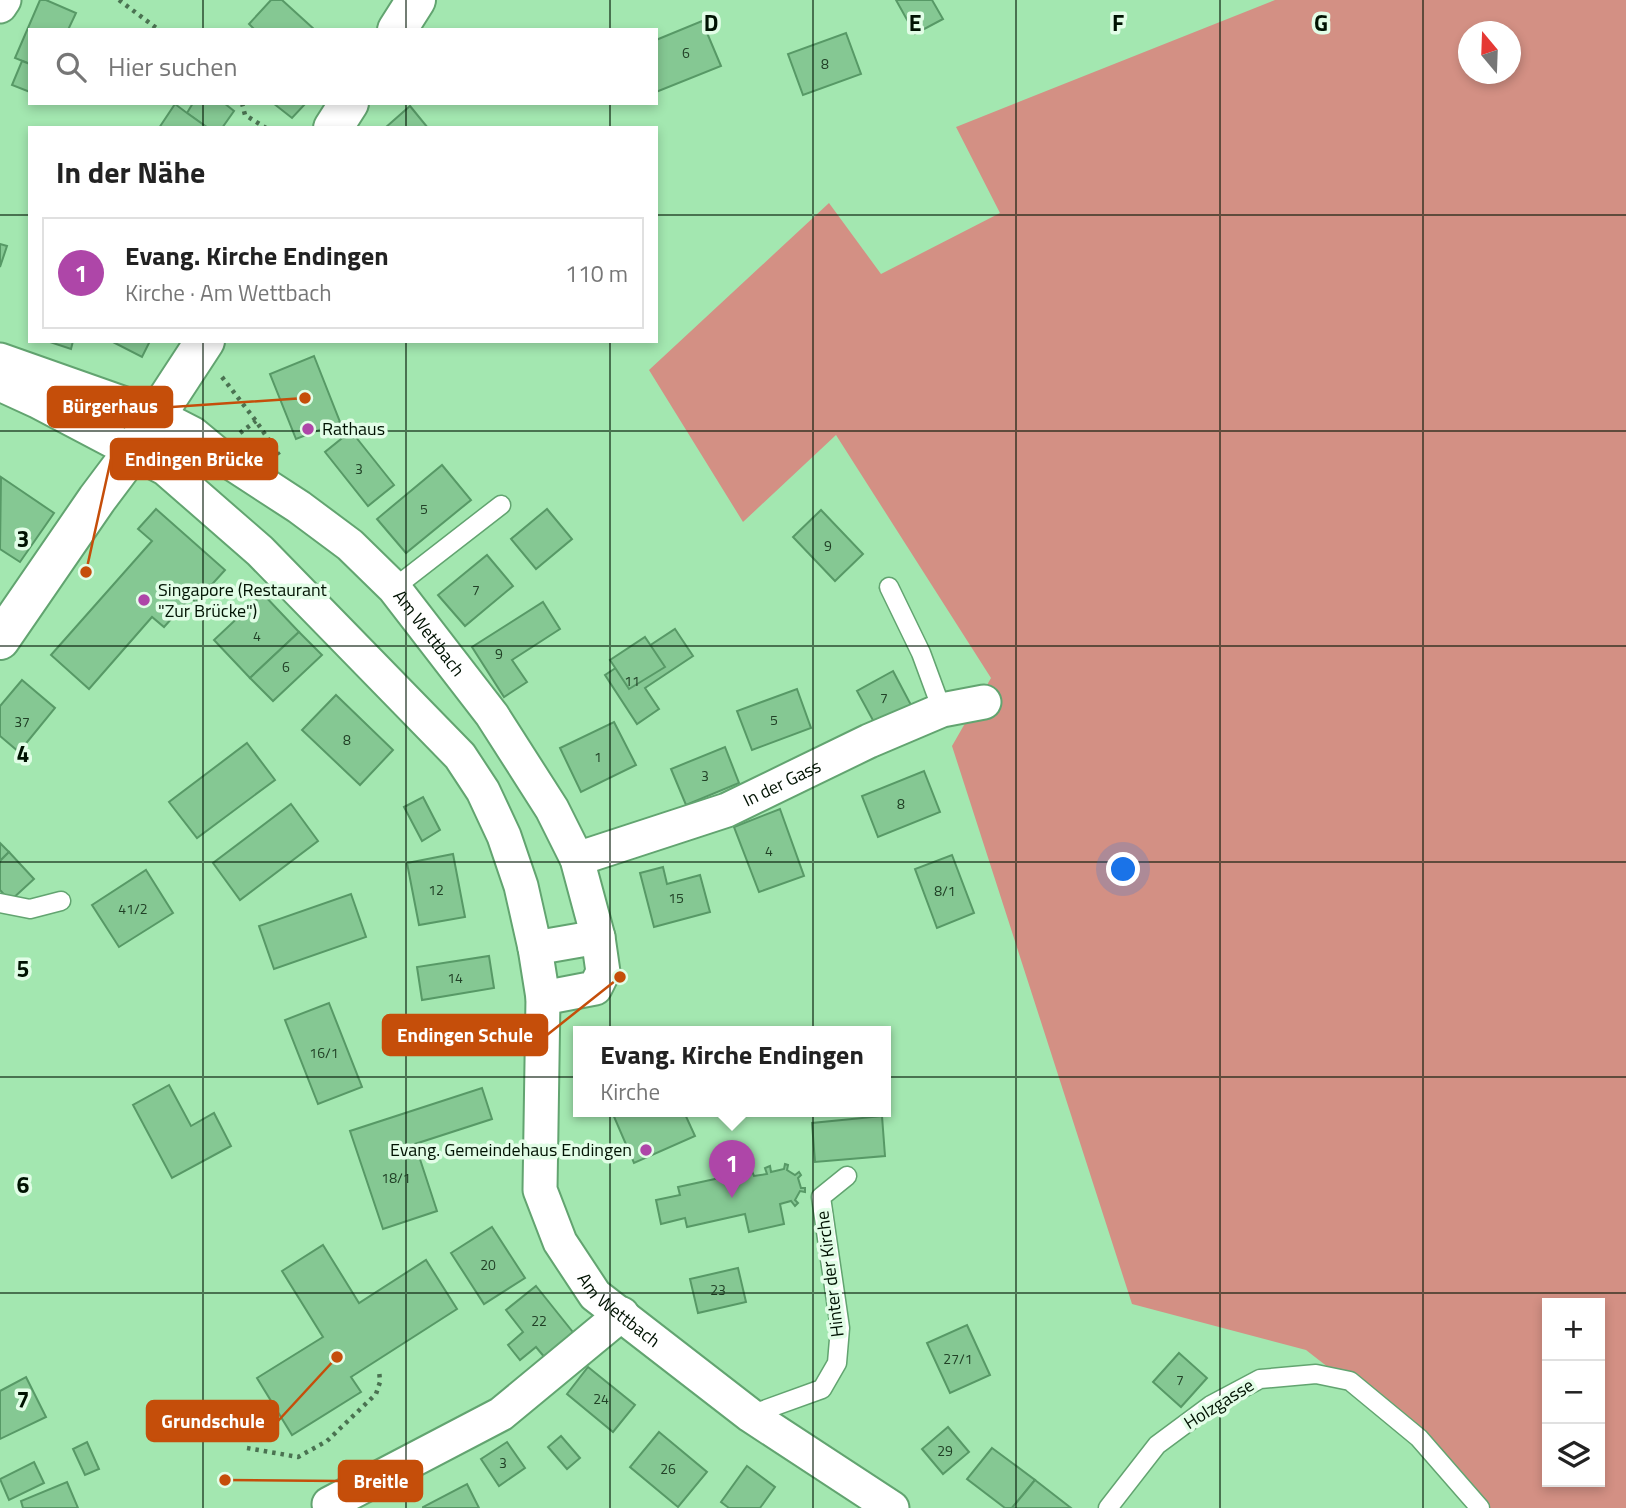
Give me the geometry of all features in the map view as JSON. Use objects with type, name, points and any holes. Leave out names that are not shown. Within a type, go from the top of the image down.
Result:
[{"type":"main road","points":[[398,28],[416,0]]},
{"type":"main road","points":[[334,126],[348,105]]},
{"type":"main road","points":[[0,640],[133,451],[202,345]]},
{"type":"street","points":[[0,6],[4,0]]},
{"type":"street","name":"Am Wettbach","points":[[0,360],[156,415],[193,434],[216,453],[299,507],[350,545],[394,588],[492,715],[552,808],[577,859],[598,936],[603,972],[595,988],[543,998]]},
{"type":"street","name":"Am Wettbach","points":[[0,384],[166,469],[260,551],[460,756],[483,791],[504,836],[521,887],[535,948],[543,998],[540,1190],[560,1242],[595,1295],[750,1415],[892,1508]]},
{"type":"street","name":"In der Gass","points":[[577,859],[727,810],[869,741],[942,710],[984,702]]},
{"type":"street","points":[[535,948],[598,936]]},
{"type":"street","points":[[329,1504],[501,1414],[622,1314]]},
{"type":"lane","points":[[394,588],[501,505]]},
{"type":"lane","points":[[889,587],[921,653],[942,710]]},
{"type":"lane","points":[[0,903],[30,909],[61,901]]},
{"type":"lane","name":"Hinter der Kirche","points":[[750,1415],[822,1388],[837,1363],[840,1328],[821,1198],[847,1176]]},
{"type":"lane","name":"Holzgasse","points":[[1108,1508],[1157,1445],[1211,1405],[1260,1379],[1317,1374],[1350,1381],[1419,1438],[1480,1508]]},
{"type":"path","points":[[119,0],[156,28]]},
{"type":"path","points":[[243,105],[246,115],[264,126]]},
{"type":"path","points":[[202,345],[284,463],[299,507]]},
{"type":"path","points":[[247,1448],[299,1457],[327,1441],[376,1394],[380,1382],[379,1370]]},
{"type":"shaded area","points":[[1275,0],[1626,0],[1626,1508],[1480,1508],[1419,1438],[1306,1350],[1132,1304],[952,746],[991,678],[836,435],[743,522],[649,370],[829,203],[881,274],[1000,213],[956,127]]},
{"type":"building","points":[[40,0],[76,13],[69,28],[28,28],[28,63],[15,58]]},
{"type":"building","points":[[271,0],[282,0],[313,28],[253,28],[249,24]]},
{"type":"building","points":[[896,0],[932,0],[943,19],[915,34]]},
{"type":"building","points":[[702,21],[721,66],[658,91],[658,39]]},
{"type":"building","points":[[846,33],[861,74],[803,95],[788,54]]},
{"type":"building","points":[[22,61],[28,63],[28,91],[12,85]]},
{"type":"building","points":[[176,105],[205,126],[160,126]]},
{"type":"building","points":[[192,105],[226,105],[234,111],[223,126],[205,126],[187,113]]},
{"type":"building","points":[[276,105],[304,105],[292,118]]},
{"type":"building","points":[[410,106],[426,126],[387,126]]},
{"type":"building","points":[[0,244],[7,246],[0,267]]},
{"type":"building","points":[[53,343],[72,343],[71,349]]},
{"type":"building","points":[[115,343],[149,343],[142,357]]},
{"type":"building","points":[[314,356],[340,422],[296,439],[270,374]]},
{"type":"building","points":[[351,431],[394,485],[368,506],[325,452]]},
{"type":"building","points":[[442,465],[471,500],[406,553],[377,519]]},
{"type":"building","points":[[1,477],[54,513],[20,562],[0,549]]},
{"type":"building","name":"Singapore (Restaurant \"Zur Brücke\")","points":[[156,509],[225,570],[196,602],[190,598],[164,627],[152,617],[89,689],[51,655],[152,541],[138,529]]},
{"type":"building","points":[[547,509],[572,539],[536,569],[511,539]]},
{"type":"building","points":[[821,510],[863,554],[835,581],[793,537]]},
{"type":"building","points":[[487,555],[513,586],[465,626],[438,595]]},
{"type":"building","points":[[263,594],[299,632],[250,678],[214,640]]},
{"type":"building","points":[[543,602],[560,629],[512,660],[527,682],[504,697],[472,647]]},
{"type":"building","points":[[675,629],[693,656],[645,688],[659,709],[637,724],[605,675]]},
{"type":"building","points":[[299,632],[322,655],[273,701],[250,678]]},
{"type":"building","points":[[645,637],[665,667],[629,689],[610,660]]},
{"type":"building","points":[[893,671],[911,705],[875,724],[857,691]]},
{"type":"building","points":[[22,680],[55,708],[19,752],[0,736],[0,706]]},
{"type":"building","points":[[797,689],[811,728],[752,750],[737,711]]},
{"type":"building","points":[[336,695],[393,750],[360,785],[302,730]]},
{"type":"building","points":[[614,722],[636,765],[581,792],[560,748]]},
{"type":"building","points":[[247,743],[275,780],[197,838],[169,802]]},
{"type":"building","points":[[725,747],[739,783],[686,805],[671,769]]},
{"type":"building","points":[[924,771],[940,812],[878,837],[862,796]]},
{"type":"building","points":[[423,797],[440,830],[422,841],[404,807]]},
{"type":"building","points":[[291,804],[318,841],[240,900],[213,863]]},
{"type":"building","points":[[780,809],[804,876],[759,892],[734,827]]},
{"type":"building","points":[[0,843],[9,852],[0,861]]},
{"type":"building","points":[[9,852],[34,879],[10,901],[0,890],[0,861]]},
{"type":"building","points":[[453,854],[465,917],[419,925],[407,863]]},
{"type":"building","points":[[952,855],[974,913],[937,928],[915,869]]},
{"type":"building","points":[[663,867],[667,884],[700,875],[710,912],[654,927],[640,873]]},
{"type":"building","points":[[146,870],[173,913],[119,947],[92,905]]},
{"type":"building","points":[[351,894],[366,937],[274,969],[259,926]]},
{"type":"building","points":[[489,956],[494,988],[422,1000],[417,967]]},
{"type":"building","points":[[329,1003],[362,1087],[318,1104],[285,1020]]},
{"type":"building","points":[[169,1085],[191,1126],[214,1113],[231,1146],[172,1178],[133,1105]]},
{"type":"building","points":[[482,1088],[492,1119],[415,1144],[437,1211],[383,1229],[350,1131]]},
{"type":"building","name":"Evang. Gemeindehaus Endingen","points":[[614,1117],[686,1117],[695,1136],[634,1163]]},
{"type":"building","points":[[882,1117],[885,1156],[815,1162],[812,1123]]},
{"type":"building","points":[[785,1164],[788,1165],[787,1170],[795,1175],[799,1172],[801,1188],[805,1188],[805,1192],[800,1191],[795,1206],[791,1201],[780,1204],[784,1224],[749,1232],[745,1214],[687,1227],[685,1218],[661,1224],[656,1200],[680,1195],[678,1187],[752,1171],[754,1176],[767,1174],[765,1168],[770,1166],[771,1172],[784,1169]]},
{"type":"building","points":[[492,1227],[525,1278],[484,1304],[451,1253]]},
{"type":"building","points":[[323,1245],[359,1303],[426,1260],[457,1309],[351,1377],[361,1392],[292,1435],[257,1378],[323,1337],[282,1271]]},
{"type":"building","points":[[738,1268],[746,1302],[698,1313],[690,1279]]},
{"type":"building","points":[[536,1286],[576,1336],[546,1359],[536,1347],[520,1360],[508,1345],[523,1332],[506,1310]]},
{"type":"building","points":[[967,1325],[990,1375],[950,1393],[927,1343]]},
{"type":"building","points":[[1179,1353],[1207,1378],[1181,1407],[1153,1382]]},
{"type":"building","points":[[588,1367],[635,1405],[613,1432],[567,1394]]},
{"type":"building","points":[[26,1377],[46,1417],[0,1439],[0,1391]]},
{"type":"building","points":[[948,1427],[969,1452],[943,1474],[922,1449]]},
{"type":"building","points":[[659,1432],[707,1472],[678,1507],[630,1467]]},
{"type":"building","points":[[561,1436],[580,1458],[567,1469],[548,1447]]},
{"type":"building","points":[[87,1442],[99,1469],[85,1475],[73,1449]]},
{"type":"building","points":[[507,1442],[525,1468],[499,1486],[481,1459]]},
{"type":"building","points":[[992,1448],[1035,1480],[1012,1508],[1005,1508],[967,1479]]},
{"type":"building","points":[[34,1462],[44,1483],[9,1500],[0,1479]]},
{"type":"building","points":[[747,1466],[775,1487],[760,1508],[729,1508],[721,1502]]},
{"type":"building","points":[[1035,1480],[1071,1508],[1012,1508]]},
{"type":"building","points":[[67,1482],[78,1508],[23,1508],[21,1501]]},
{"type":"building","points":[[467,1484],[479,1508],[423,1508],[423,1507]]},
{"type":"place","name":"Bürgerhaus","points":[[305,398]]},
{"type":"place","name":"Rathaus","points":[[308,429]]},
{"type":"place","name":"Endingen Brücke","points":[[86,572]]},
{"type":"place","name":"Singapore (Restaurant \"Zur Brücke\")","points":[[144,600]]},
{"type":"place","name":"Endingen Schule","points":[[620,977]]},
{"type":"place","name":"Evang. Gemeindehaus Endingen","points":[[646,1150]]},
{"type":"place","name":"Evang. Kirche Endingen","points":[[732,1198]]},
{"type":"place","name":"Grundschule","points":[[337,1357]]},
{"type":"place","name":"Breitle","points":[[225,1480]]}]
